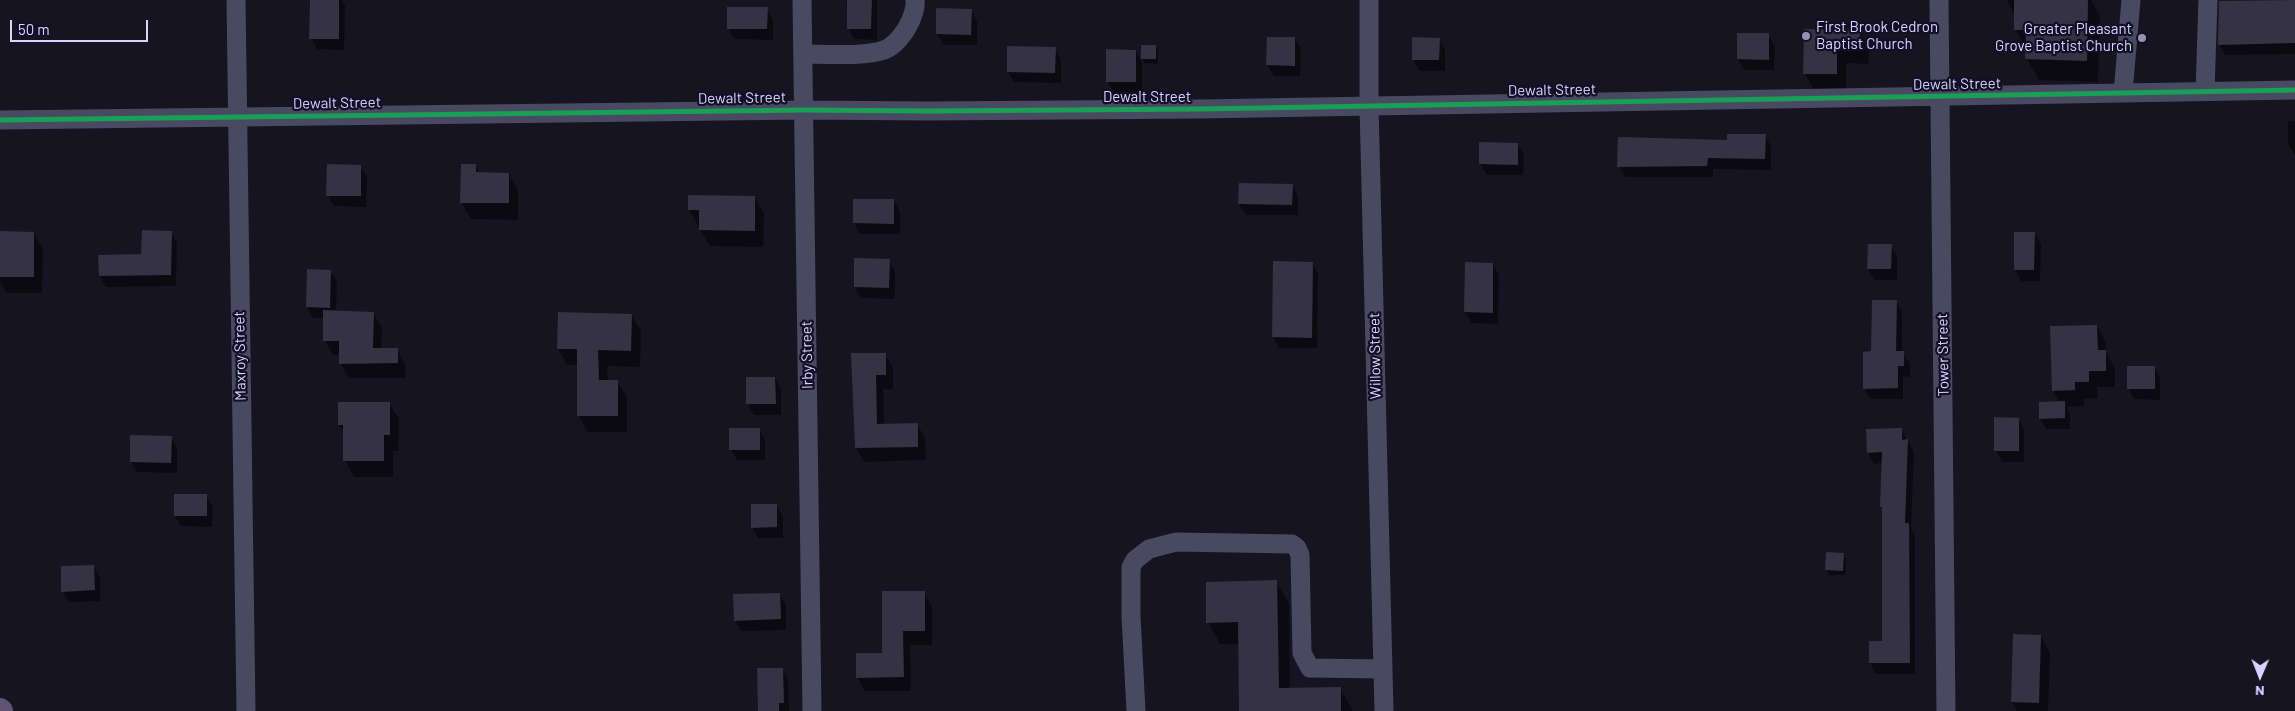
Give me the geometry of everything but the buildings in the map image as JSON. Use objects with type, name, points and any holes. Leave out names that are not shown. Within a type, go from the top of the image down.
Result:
[{"type":"street","name":"Maxroy Street","points":[[236,0],[236,117],[246,711]]},
{"type":"street","name":"Irby Street","points":[[802,0],[812,711]]},
{"type":"street","points":[[803,54],[865,53],[886,50],[899,39],[908,27],[914,10],[915,0]]},
{"type":"street","name":"Willow Street","points":[[1369,0],[1369,106],[1384,711]]},
{"type":"street","name":"Tower Street","points":[[1939,0],[1946,711]]},
{"type":"street","points":[[2123,94],[2131,0]]},
{"type":"street","points":[[2205,92],[2208,0]]},
{"type":"street","name":"Dewalt Street","points":[[0,120],[804,110],[938,111],[1369,106],[2295,90]]},
{"type":"street","points":[[1136,711],[1131,626],[1131,567],[1140,554],[1176,542],[1292,544],[1297,548],[1300,555],[1302,653],[1305,662],[1310,668],[1383,669]]},
{"type":"cycle path","points":[[0,120],[804,110],[1200,109],[2295,90]]},
{"type":"place","name":"First Brook Cedron Baptist Church","points":[[1806,36]]},
{"type":"place","name":"Greater Pleasant Grove Baptist Church","points":[[2142,38]]}]
